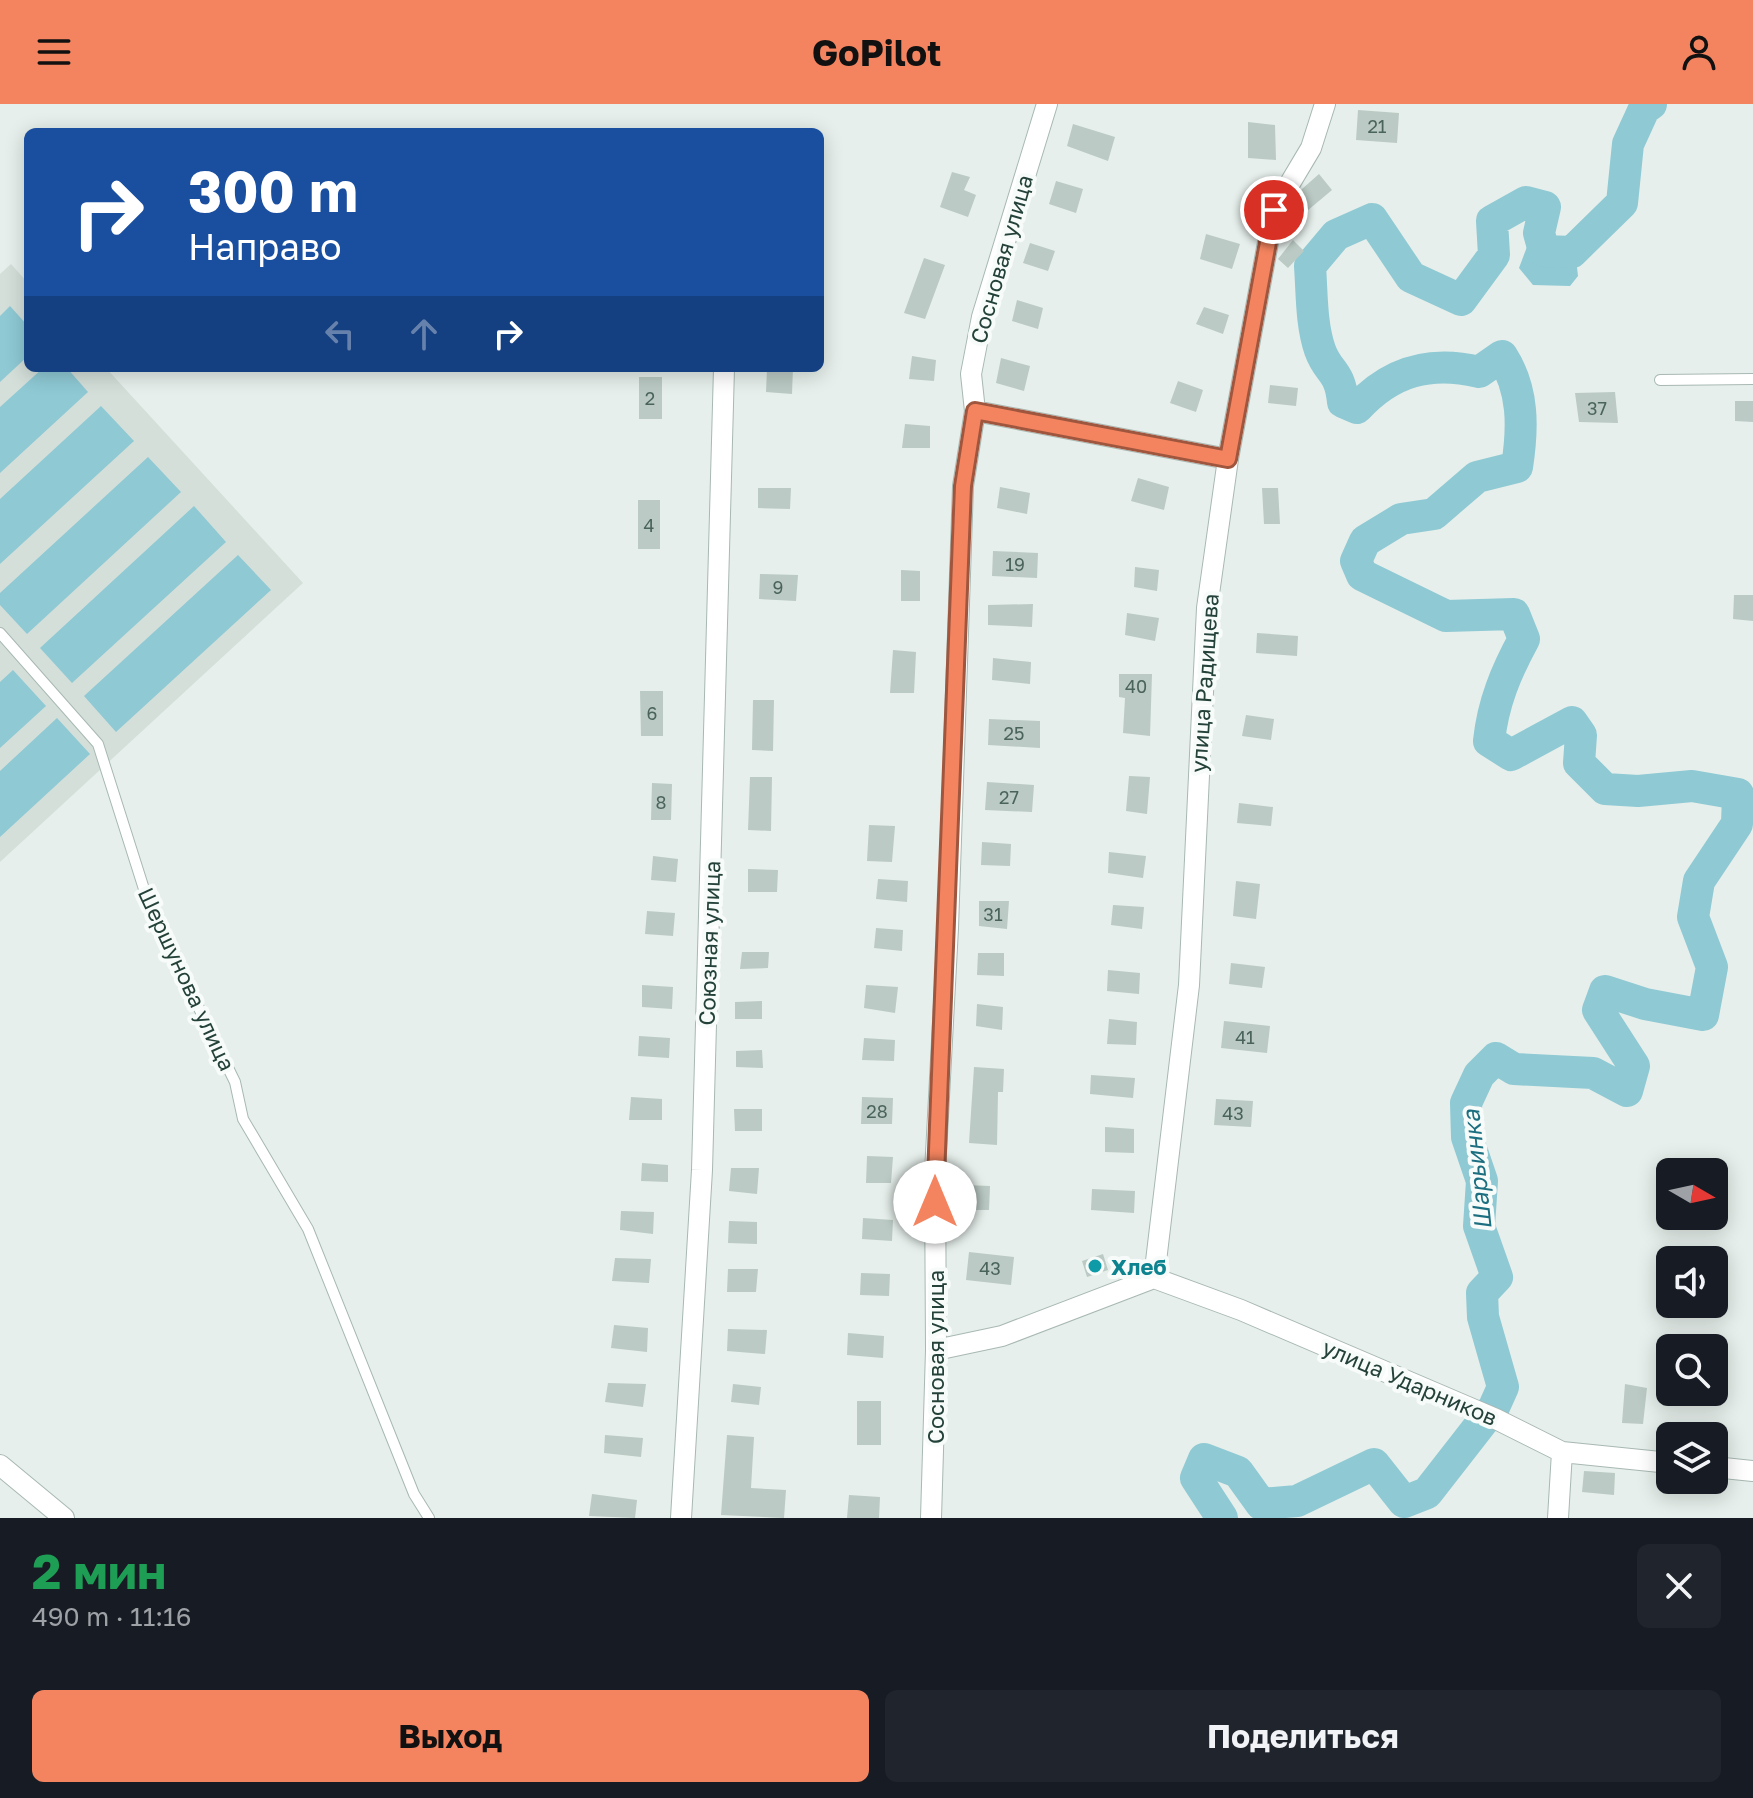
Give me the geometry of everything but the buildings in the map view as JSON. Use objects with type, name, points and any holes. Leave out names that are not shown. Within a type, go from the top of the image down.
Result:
[{"type":"street","name":"Сосновая улица","points":[[931,1518],[936,1350],[935,1172],[948,928],[963,486],[975,411],[971,374],[982,317],[1047,104]]},
{"type":"street","name":"улица Радищева","points":[[1154,1278],[1189,985],[1207,608],[1228,459],[1274,210],[1311,148],[1325,104]]},
{"type":"street","name":"Союзная улица","points":[[681,1518],[702,1170],[724,372]]},
{"type":"street","points":[[975,411],[1228,459]]},
{"type":"street","points":[[936,1350],[1002,1336],[1154,1278]]},
{"type":"street","name":"улица Ударников","points":[[1154,1278],[1241,1310],[1496,1419],[1562,1452],[1656,1462]]},
{"type":"street","points":[[1558,1518],[1562,1452]]},
{"type":"street","points":[[0,1465],[64,1518]]},
{"type":"street","points":[[1728,1468],[1753,1471]]},
{"type":"lane","points":[[1660,380],[1753,379]]},
{"type":"lane","name":"Шершунова улица","points":[[0,633],[98,744],[150,908],[235,1082],[243,1119],[308,1229],[414,1494],[429,1518]]},
{"type":"shaded area","points":[[11,264],[24,279],[24,372],[110,372],[303,583],[0,862],[0,274]]},
{"type":"water","points":[[1531,236],[1549,241],[1544,252],[1576,259],[1578,276],[1570,286],[1533,285],[1519,268]]},
{"type":"water","points":[[10,306],[24,322],[24,360],[0,382],[0,316]]},
{"type":"water","points":[[39,372],[70,372],[88,392],[0,473],[0,407]]},
{"type":"water","points":[[101,406],[134,441],[0,564],[0,499]]},
{"type":"water","points":[[148,457],[181,492],[27,634],[0,605],[0,593]]},
{"type":"water","points":[[194,506],[226,542],[72,683],[40,648]]},
{"type":"water","points":[[238,555],[271,590],[116,732],[84,696]]},
{"type":"water","points":[[13,670],[46,706],[0,748],[0,682]]},
{"type":"water","points":[[57,718],[90,754],[0,837],[0,771]]},
{"type":"waterway","name":"Шарьинка","points":[[1222,1518],[1196,1478],[1204,1459],[1238,1472],[1261,1504],[1297,1501],[1374,1464],[1404,1502],[1427,1493],[1494,1407],[1503,1387],[1483,1317],[1482,1293],[1497,1277],[1479,1226],[1482,1181],[1467,1137],[1466,1103],[1479,1075],[1496,1058],[1514,1069],[1593,1073],[1627,1091],[1634,1066],[1598,1010],[1605,991],[1645,1004],[1703,1015],[1712,967],[1693,917],[1699,881],[1737,824],[1738,794],[1692,786],[1638,791],[1605,789],[1579,763],[1581,735],[1572,722],[1511,755],[1489,741],[1501,688],[1524,639],[1514,614],[1446,616],[1362,575],[1356,561],[1365,541],[1401,519],[1434,514],[1477,477],[1517,467],[1520,410],[1514,382],[1502,356],[1479,372],[1444,367],[1428,368],[1398,377],[1370,395],[1357,408],[1343,402],[1337,378],[1323,358],[1315,330],[1310,266],[1336,235],[1372,219],[1411,277],[1461,300],[1494,255],[1492,221],[1526,202],[1545,207],[1539,233],[1544,251],[1572,252],[1622,203],[1628,144],[1644,109],[1651,104]]},
{"type":"place","name":"Хлеб","points":[[1095,1266]]},
{"type":"route","points":[[935,1202],[963,486],[975,411],[1011,415],[1228,459],[1274,210]]}]
